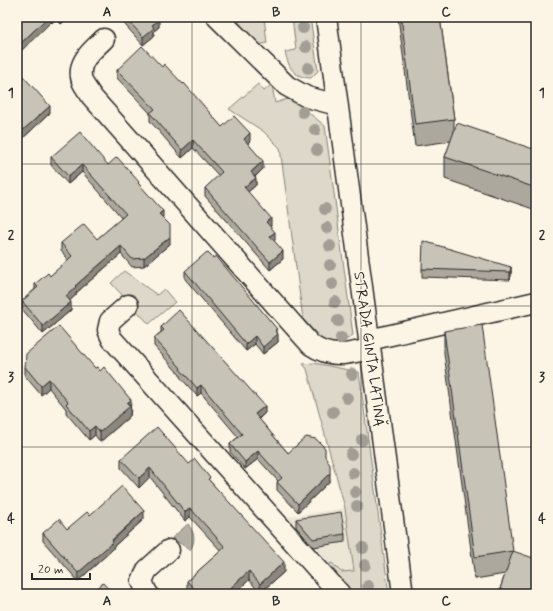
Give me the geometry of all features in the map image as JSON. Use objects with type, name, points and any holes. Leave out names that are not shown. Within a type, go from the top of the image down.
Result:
[{"type":"street","points":[[216,17],[287,86],[307,97],[337,105]]},
{"type":"street","name":"STRADA GINTA LATINĂ","points":[[326,17],[403,594]]},
{"type":"street","points":[[104,39],[83,60],[80,72],[82,81],[92,97],[311,345],[320,351],[333,355],[345,354],[370,345],[536,302]]},
{"type":"street","points":[[128,305],[110,321],[108,330],[112,339],[340,594]]},
{"type":"street","points":[[148,594],[142,581],[147,570],[169,550]]},
{"type":"shaded area","points":[[234,17],[264,17],[267,43],[259,45]]},
{"type":"shaded area","points":[[292,17],[310,17],[318,71],[311,78],[300,76],[293,71],[290,67],[285,52],[296,50]]},
{"type":"shaded area","points":[[258,84],[264,91],[272,84],[275,103],[291,98],[325,126],[353,335],[345,341],[333,344],[324,342],[303,319],[280,148],[263,131],[229,109]]},
{"type":"shaded area","points":[[124,271],[157,295],[164,289],[175,302],[149,324],[111,283]]},
{"type":"shaded area","points":[[314,363],[359,372],[389,594],[351,594],[326,566],[332,563],[341,572],[354,571],[345,508],[307,369],[303,364]]},
{"type":"shaded area","points":[[345,508],[354,571],[341,572],[326,566],[285,517]]},
{"type":"shaded area","points":[[188,524],[194,537],[190,550],[172,538]]},
{"type":"building","points":[[17,17],[48,17],[17,47]]},
{"type":"building","points":[[125,17],[158,17],[159,20],[152,25],[154,28],[143,37]]},
{"type":"building","points":[[401,17],[440,17],[454,119],[415,124]]},
{"type":"building","points":[[142,46],[162,67],[164,64],[183,84],[184,83],[222,127],[234,116],[250,133],[244,139],[263,161],[251,172],[256,178],[244,187],[271,218],[266,222],[275,232],[270,236],[283,251],[270,262],[205,188],[222,172],[193,140],[182,150],[150,113],[155,109],[117,70]]},
{"type":"building","points":[[22,75],[50,106],[22,131],[17,125],[17,79]]},
{"type":"building","points":[[457,123],[536,150],[536,188],[445,157]]},
{"type":"building","points":[[80,132],[108,165],[117,157],[139,182],[138,183],[163,211],[159,214],[170,225],[170,237],[144,258],[132,259],[121,246],[75,286],[76,287],[66,296],[71,302],[43,326],[22,301],[38,287],[35,284],[48,273],[50,276],[72,256],[61,243],[84,224],[97,239],[126,214],[82,165],[68,176],[51,157]]},
{"type":"building","points":[[423,241],[511,267],[510,272],[422,269]]},
{"type":"building","points":[[207,252],[213,258],[216,256],[277,329],[275,330],[278,334],[263,347],[255,336],[246,344],[185,271]]},
{"type":"building","points":[[179,310],[265,406],[255,414],[288,453],[306,437],[316,439],[325,448],[325,456],[330,465],[330,473],[298,504],[277,482],[282,478],[258,451],[245,462],[230,444],[242,434],[201,385],[197,388],[154,338],[164,330],[161,327]]},
{"type":"building","points":[[482,325],[513,551],[475,557],[444,331]]},
{"type":"building","points":[[59,326],[95,368],[97,367],[100,371],[104,367],[131,400],[127,403],[130,406],[100,432],[95,426],[89,431],[66,404],[68,402],[49,379],[41,386],[25,367],[26,354]]},
{"type":"building","points":[[157,427],[189,464],[195,459],[210,478],[208,479],[284,562],[260,584],[249,571],[224,594],[199,594],[187,581],[225,547],[190,508],[185,512],[150,468],[139,478],[121,459]]},
{"type":"building","points":[[122,486],[144,511],[112,540],[113,542],[78,573],[43,533],[59,519],[67,529],[87,512],[90,515]]},
{"type":"building","points":[[341,512],[345,534],[313,539],[296,519]]},
{"type":"building","points":[[513,551],[536,559],[536,594],[514,594],[500,589]]},
{"type":"building","points":[[103,583],[113,594],[91,594]]}]
